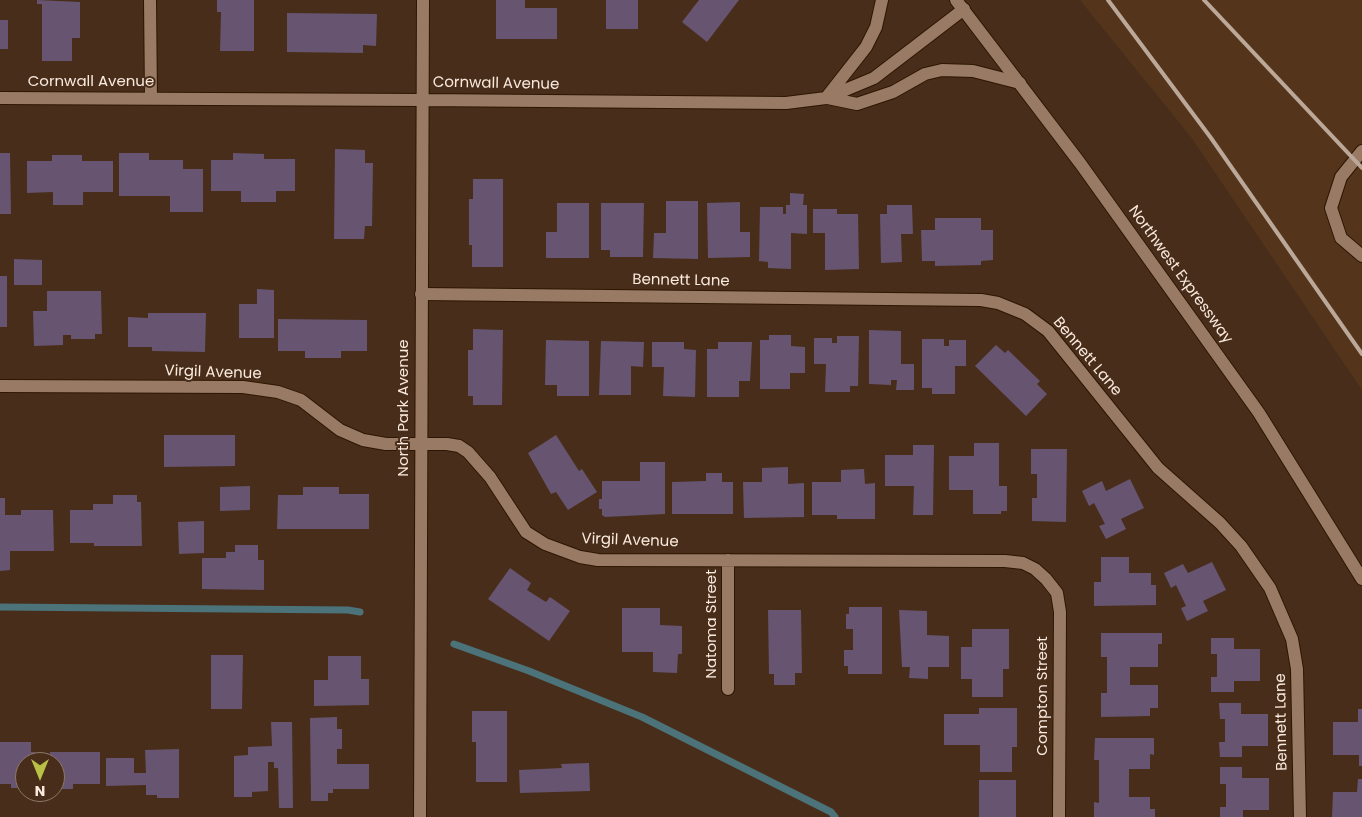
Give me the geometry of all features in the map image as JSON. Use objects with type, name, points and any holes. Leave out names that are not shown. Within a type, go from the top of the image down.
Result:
[{"type":"street","points":[[150,0],[151,98]]},
{"type":"street","name":"North Park Avenue","points":[[420,817],[423,0]]},
{"type":"street","points":[[882,0],[876,27],[866,47],[826,98],[858,104],[893,92],[925,74],[942,70],[973,72],[1020,83]]},
{"type":"street","name":"Cornwall Avenue","points":[[0,98],[786,103],[826,98],[874,78],[960,4]]},
{"type":"street","name":"Northwest Expressway","points":[[960,4],[1020,83],[1259,413],[1362,579]]},
{"type":"street","points":[[1362,151],[1340,178],[1332,208],[1340,238],[1362,256]]},
{"type":"street","name":"Bennett Lane","points":[[421,294],[981,300],[1014,308],[1048,331],[1158,468],[1220,523],[1242,546],[1270,588],[1292,639],[1297,669],[1300,817]]},
{"type":"street","name":"Virgil Avenue","points":[[0,386],[243,388],[278,392],[301,400],[340,430],[362,440],[386,444],[447,444],[459,446],[468,452],[490,477],[526,532],[562,552],[598,560],[1005,561],[1023,563],[1036,569],[1046,579]]},
{"type":"street","name":"Natoma Street","points":[[728,560],[728,689]]},
{"type":"street","name":"Compton Street","points":[[1046,579],[1057,593],[1060,612],[1058,817]]},
{"type":"shaded area","points":[[1080,0],[1362,0],[1362,390],[1191,137]]},
{"type":"building","points":[[37,0],[80,2],[80,38],[72,38],[72,61],[42,61],[42,4],[37,4]]},
{"type":"building","points":[[217,0],[254,0],[254,51],[220,51],[221,12],[217,12]]},
{"type":"building","points":[[496,0],[525,0],[525,8],[557,8],[557,39],[496,39]]},
{"type":"building","points":[[606,0],[638,0],[638,29],[606,29]]},
{"type":"building","points":[[699,0],[739,0],[707,42],[682,22]]},
{"type":"building","points":[[287,13],[377,14],[376,46],[363,45],[363,53],[287,52]]},
{"type":"building","points":[[0,20],[8,20],[8,49],[0,49]]},
{"type":"building","points":[[335,149],[365,150],[365,163],[373,163],[372,226],[365,226],[364,239],[334,239]]},
{"type":"building","points":[[0,153],[10,153],[11,214],[0,214]]},
{"type":"building","points":[[119,153],[149,153],[149,160],[183,160],[183,169],[203,169],[203,212],[170,212],[170,196],[119,196]]},
{"type":"building","points":[[233,153],[264,154],[264,159],[295,159],[295,191],[276,191],[276,202],[241,202],[241,191],[211,191],[211,160],[233,160]]},
{"type":"building","points":[[52,155],[82,155],[82,161],[113,161],[113,192],[83,192],[83,205],[53,205],[53,192],[27,193],[27,161],[52,161]]},
{"type":"building","points":[[473,179],[503,179],[503,267],[472,267],[472,245],[469,245],[469,199],[473,199]]},
{"type":"building","points":[[790,193],[804,194],[803,205],[807,205],[807,234],[791,233],[791,269],[768,268],[768,262],[759,261],[760,207],[783,207],[783,214],[786,214],[786,205],[790,205]]},
{"type":"building","points":[[666,201],[698,201],[698,259],[653,258],[654,233],[666,233]]},
{"type":"building","points":[[740,202],[740,232],[750,232],[750,257],[708,258],[707,203]]},
{"type":"building","points":[[557,203],[589,203],[589,258],[546,258],[546,232],[557,232]]},
{"type":"building","points":[[601,203],[644,203],[643,257],[610,257],[610,250],[601,250]]},
{"type":"building","points":[[887,205],[912,205],[913,234],[901,234],[902,262],[881,263],[880,214],[887,214]]},
{"type":"building","points":[[813,209],[837,209],[837,214],[858,214],[859,269],[825,270],[825,233],[813,233]]},
{"type":"building","points":[[935,218],[981,218],[981,230],[993,230],[993,260],[981,261],[981,265],[935,266],[935,261],[922,261],[921,230],[935,230]]},
{"type":"building","points":[[14,259],[42,260],[42,285],[14,285]]},
{"type":"building","points":[[0,276],[7,276],[7,327],[0,327]]},
{"type":"building","points":[[257,289],[274,290],[274,338],[239,338],[239,304],[257,304]]},
{"type":"building","points":[[47,291],[101,291],[102,334],[95,334],[95,339],[71,339],[71,335],[63,335],[63,345],[34,346],[33,311],[47,311]]},
{"type":"building","points":[[148,313],[206,313],[205,352],[152,351],[152,347],[128,347],[128,317],[148,318]]},
{"type":"building","points":[[278,319],[367,320],[367,351],[341,351],[341,358],[305,358],[305,351],[278,351]]},
{"type":"building","points":[[473,329],[503,330],[502,405],[473,405],[473,396],[468,396],[468,350],[473,350]]},
{"type":"building","points":[[869,330],[901,331],[901,364],[914,364],[914,390],[896,390],[897,380],[891,380],[891,385],[869,384]]},
{"type":"building","points":[[769,335],[791,335],[791,346],[805,347],[805,373],[790,373],[790,389],[760,389],[760,340],[769,340]]},
{"type":"building","points":[[837,336],[859,336],[858,386],[850,386],[850,392],[825,392],[826,364],[814,364],[814,338],[832,338],[832,343],[837,343]]},
{"type":"building","points":[[922,339],[944,339],[944,346],[949,346],[949,340],[966,340],[966,366],[955,366],[955,394],[932,394],[932,388],[922,388]]},
{"type":"building","points":[[546,340],[589,341],[589,396],[557,396],[557,385],[545,385]]},
{"type":"building","points":[[601,341],[644,342],[643,367],[631,366],[631,395],[599,395]]},
{"type":"building","points":[[652,342],[684,342],[684,349],[696,350],[695,397],[663,396],[664,367],[652,367]]},
{"type":"building","points":[[718,342],[752,342],[750,381],[739,381],[739,397],[707,397],[707,349],[718,349]]},
{"type":"building","points":[[996,345],[1005,353],[1008,350],[1040,381],[1037,384],[1047,394],[1026,416],[975,366]]},
{"type":"building","points":[[164,435],[235,435],[235,466],[164,467]]},
{"type":"building","points":[[556,435],[579,471],[582,469],[597,492],[568,510],[556,492],[551,494],[528,453]]},
{"type":"building","points":[[974,443],[999,443],[999,486],[1007,486],[1007,511],[1001,511],[1001,514],[973,514],[973,490],[949,490],[949,456],[974,456]]},
{"type":"building","points":[[913,445],[934,445],[933,515],[913,515],[914,486],[885,486],[885,455],[913,455]]},
{"type":"building","points":[[1031,449],[1067,449],[1066,522],[1032,521],[1032,498],[1037,498],[1037,474],[1031,474]]},
{"type":"building","points":[[640,462],[665,462],[665,514],[605,517],[602,515],[602,509],[599,509],[599,499],[602,499],[602,481],[640,481]]},
{"type":"building","points":[[788,467],[788,484],[804,483],[804,517],[744,518],[743,482],[762,482],[762,468]]},
{"type":"building","points":[[864,469],[865,484],[875,483],[875,519],[837,519],[837,515],[812,515],[812,482],[841,482],[841,470]]},
{"type":"building","points":[[706,473],[722,473],[722,482],[733,482],[733,514],[672,514],[672,482],[706,481]]},
{"type":"building","points":[[1130,479],[1144,508],[1121,519],[1126,529],[1106,539],[1099,526],[1105,524],[1094,503],[1089,506],[1082,491],[1102,481],[1106,491]]},
{"type":"building","points":[[250,486],[250,510],[220,511],[220,487]]},
{"type":"building","points":[[303,487],[339,487],[339,494],[369,494],[369,529],[277,529],[278,495],[303,495]]},
{"type":"building","points":[[113,495],[137,495],[137,502],[141,502],[142,546],[94,546],[94,543],[70,543],[70,510],[93,510],[93,504],[113,504]]},
{"type":"building","points":[[0,498],[5,498],[5,515],[21,515],[21,510],[53,510],[54,551],[10,551],[10,570],[0,571]]},
{"type":"building","points":[[204,521],[204,553],[179,554],[178,522]]},
{"type":"building","points":[[235,545],[258,545],[258,560],[264,560],[264,590],[202,589],[202,558],[226,558],[226,552],[235,552]]},
{"type":"building","points":[[1101,557],[1129,557],[1129,573],[1151,573],[1151,585],[1156,585],[1156,605],[1094,606],[1094,582],[1101,582]]},
{"type":"building","points":[[1212,562],[1226,590],[1203,601],[1208,611],[1187,621],[1181,608],[1186,606],[1176,585],[1171,588],[1164,573],[1183,564],[1188,573]]},
{"type":"building","points":[[510,568],[531,583],[527,590],[546,602],[550,597],[570,611],[549,641],[488,599]]},
{"type":"building","points":[[849,607],[882,607],[882,674],[848,674],[848,666],[844,666],[844,650],[853,650],[853,629],[846,629],[846,614],[849,614]]},
{"type":"building","points":[[622,608],[660,608],[660,625],[682,626],[682,654],[678,654],[677,673],[653,672],[653,652],[622,652]]},
{"type":"building","points":[[768,610],[801,610],[802,673],[795,673],[795,685],[774,685],[774,674],[769,674]]},
{"type":"building","points":[[899,610],[927,611],[927,635],[949,636],[949,667],[928,667],[928,679],[909,678],[910,667],[902,667]]},
{"type":"building","points":[[972,629],[1009,629],[1009,669],[1003,669],[1003,697],[972,697],[972,679],[961,679],[961,647],[972,647]]},
{"type":"building","points":[[1101,633],[1162,633],[1162,644],[1158,644],[1158,667],[1130,667],[1130,685],[1158,685],[1158,708],[1150,708],[1150,716],[1101,717],[1101,693],[1107,693],[1107,657],[1101,657]]},
{"type":"building","points":[[1211,638],[1234,638],[1234,649],[1260,649],[1260,681],[1234,681],[1234,692],[1211,692],[1211,677],[1217,677],[1217,654],[1211,654]]},
{"type":"building","points":[[211,655],[243,655],[242,709],[211,709]]},
{"type":"building","points":[[328,656],[361,656],[361,679],[369,679],[369,705],[314,706],[314,680],[328,680]]},
{"type":"building","points":[[1219,703],[1241,703],[1241,714],[1268,714],[1268,746],[1242,746],[1242,757],[1220,757],[1219,742],[1225,742],[1225,719],[1220,719]]},
{"type":"building","points":[[979,708],[1017,708],[1017,747],[1012,747],[1012,772],[980,772],[980,745],[944,745],[944,714],[979,714]]},
{"type":"building","points":[[1358,709],[1362,709],[1362,766],[1359,766],[1359,755],[1333,755],[1333,722],[1358,722]]},
{"type":"building","points":[[472,711],[507,711],[507,782],[476,782],[476,742],[472,742]]},
{"type":"building","points":[[337,717],[337,729],[342,729],[342,749],[337,749],[337,764],[369,764],[369,789],[333,789],[333,793],[328,793],[328,801],[311,801],[310,718]]},
{"type":"building","points":[[271,722],[292,722],[293,808],[279,808],[278,768],[274,768],[274,762],[268,762],[268,791],[252,792],[252,797],[234,797],[234,756],[248,755],[248,747],[272,746]]},
{"type":"building","points":[[1095,738],[1154,738],[1154,755],[1150,754],[1150,769],[1129,769],[1129,797],[1150,797],[1150,809],[1155,809],[1155,817],[1094,817],[1094,802],[1099,803],[1099,760],[1094,760]]},
{"type":"building","points":[[0,742],[31,742],[31,752],[15,752],[15,788],[11,788],[11,784],[0,784]]},
{"type":"building","points":[[179,749],[179,798],[157,798],[157,795],[146,795],[146,785],[106,786],[106,758],[134,758],[134,773],[146,773],[145,750]]},
{"type":"building","points":[[65,752],[100,752],[100,784],[73,784],[73,789],[65,789]]},
{"type":"building","points":[[589,763],[590,791],[520,793],[519,770],[562,768],[561,764]]},
{"type":"building","points":[[1220,767],[1242,767],[1242,778],[1269,778],[1269,810],[1243,810],[1243,817],[1220,817],[1220,807],[1226,807],[1226,784],[1220,784]]},
{"type":"building","points":[[1358,779],[1362,779],[1362,817],[1332,817],[1333,792],[1357,792]]},
{"type":"building","points":[[979,780],[1016,780],[1016,817],[979,817]]},
{"type":"waterway","points":[[0,607],[348,610],[360,612]]},
{"type":"waterway","points":[[454,644],[529,671],[642,717],[831,812],[835,817]]},
{"type":"railway","points":[[1108,0],[1211,138],[1362,354]]},
{"type":"railway","points":[[1204,0],[1362,168]]}]
